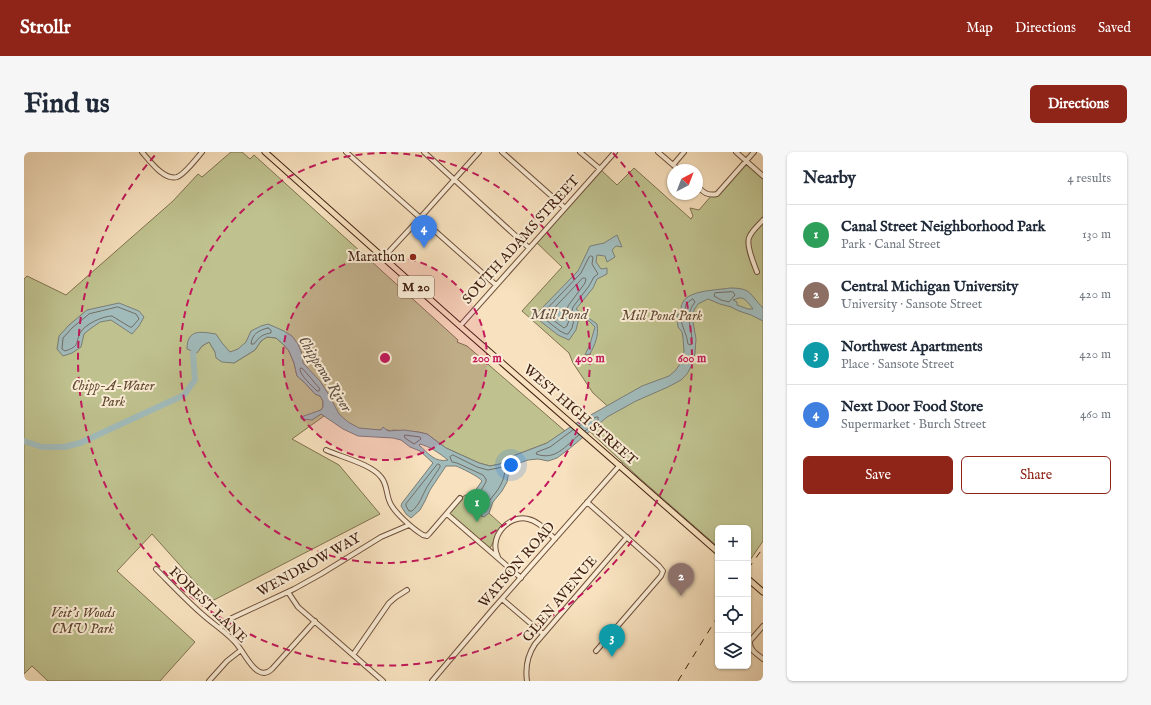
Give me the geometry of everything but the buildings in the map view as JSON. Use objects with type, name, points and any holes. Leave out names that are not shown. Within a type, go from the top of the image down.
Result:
[{"type":"main road","name":"WEST HIGH STREET","points":[[264,152],[715,549]]},
{"type":"main road","points":[[751,582],[763,592]]},
{"type":"street","points":[[142,152],[160,172],[170,177],[180,175],[202,152]]},
{"type":"street","points":[[346,152],[496,285]]},
{"type":"street","points":[[424,152],[529,248]]},
{"type":"street","points":[[383,258],[478,152]]},
{"type":"street","points":[[502,152],[565,208]]},
{"type":"street","points":[[580,152],[600,169]]},
{"type":"street","name":"SOUTH ADAMS STREET","points":[[460,326],[615,152]]},
{"type":"street","points":[[658,152],[672,164]]},
{"type":"street","points":[[674,164],[684,152]]},
{"type":"street","points":[[736,152],[763,176]]},
{"type":"street","points":[[703,191],[707,194],[717,194],[754,152]]},
{"type":"street","points":[[757,272],[748,238],[763,220]]},
{"type":"street","points":[[326,450],[368,467],[378,473],[385,482],[388,500],[392,507],[421,535],[427,536],[460,498]]},
{"type":"street","name":"WATSON ROAD","points":[[432,681],[620,465]]},
{"type":"street","points":[[587,502],[663,571],[661,576],[596,651]]},
{"type":"street","points":[[447,514],[521,578]]},
{"type":"street","points":[[499,559],[495,546],[499,533],[506,524],[515,520],[524,518],[532,520],[555,539]]},
{"type":"street","name":"WENDROW WAY","points":[[220,628],[226,621],[288,592],[384,536],[409,525]]},
{"type":"street","name":"GLEN AVENUE","points":[[527,681],[527,659],[533,647],[627,537]]},
{"type":"street","name":"FOREST LANE","points":[[156,569],[192,606],[235,641],[255,669],[262,673],[267,673],[272,669],[315,621]]},
{"type":"street","points":[[353,655],[389,603],[407,590]]},
{"type":"street","points":[[288,592],[296,605],[383,681]]},
{"type":"street","points":[[502,599],[543,634]]},
{"type":"street","points":[[763,626],[750,641],[751,648],[763,660]]},
{"type":"street","points":[[209,681],[227,661],[241,650]]},
{"type":"green space","points":[[231,152],[242,152],[250,159],[254,155],[458,340],[457,342],[467,346],[565,431],[547,443],[505,459],[500,464],[490,466],[479,463],[446,448],[427,434],[384,429],[347,429],[285,337],[264,335],[238,357],[205,338],[197,352],[202,346],[209,342],[215,352],[234,363],[255,350],[261,341],[267,337],[276,338],[283,344],[289,351],[297,376],[315,394],[320,396],[323,401],[323,407],[312,420],[321,414],[324,416],[292,439],[339,465],[380,514],[212,601],[152,534],[117,571],[195,642],[160,681],[48,681],[32,666],[24,674],[24,279],[27,276],[66,295],[173,201],[198,174],[202,177]]},
{"type":"green space","name":"Mill Pond Park","points":[[746,161],[763,176],[763,541],[751,559],[751,525],[715,525],[715,544],[636,475],[585,427],[613,411],[593,393],[573,363],[569,353],[522,311],[562,267],[535,241],[600,169],[617,185],[634,168],[667,198],[667,200],[670,200],[691,219],[693,216],[690,208],[699,210],[712,195],[717,194]]},
{"type":"green space","points":[[468,494],[502,525],[489,550],[447,514],[460,498]]},
{"type":"water","name":"Mill Pond","points":[[617,235],[622,247],[616,246],[612,250],[615,257],[607,262],[605,256],[597,255],[596,262],[601,269],[607,268],[607,274],[597,279],[593,288],[576,309],[597,324],[597,336],[595,343],[590,354],[585,355],[595,327],[589,321],[579,318],[576,330],[569,340],[558,335],[535,317],[578,271],[590,246],[604,243]]},
{"type":"water","points":[[730,288],[742,289],[750,293],[763,308],[763,321],[708,299],[698,304],[694,310],[693,322],[696,339],[693,363],[687,374],[681,380],[636,401],[607,417],[557,458],[548,461],[538,459],[528,460],[514,465],[509,471],[507,482],[502,491],[493,502],[489,513],[484,517],[481,516],[484,504],[482,501],[478,499],[469,503],[472,495],[482,481],[481,479],[456,466],[446,466],[430,490],[420,510],[411,518],[406,514],[401,506],[402,503],[433,463],[420,451],[410,447],[401,440],[393,438],[358,436],[343,429],[321,414],[312,420],[301,419],[301,417],[321,410],[323,407],[323,401],[320,396],[315,394],[297,376],[289,351],[276,338],[267,337],[261,341],[255,350],[234,363],[222,362],[216,358],[215,352],[209,342],[202,346],[197,353],[187,349],[188,342],[192,334],[201,332],[216,334],[230,352],[238,349],[246,342],[251,331],[268,324],[292,336],[298,344],[302,354],[303,363],[320,381],[339,414],[348,422],[359,428],[381,430],[383,427],[388,431],[404,430],[427,434],[446,448],[479,463],[490,466],[500,464],[505,459],[547,443],[573,425],[642,386],[669,376],[675,371],[683,357],[683,338],[682,332],[678,327],[677,315],[680,314],[683,302],[691,295],[712,290]],"holes":[[[739,298],[745,300],[753,309],[748,309],[737,305],[737,302],[733,300]],[[419,445],[424,445],[448,460],[443,461],[435,459]]]},
{"type":"water","points":[[119,303],[139,311],[144,317],[132,334],[111,320],[100,322],[84,334],[81,347],[72,353],[63,356],[57,349],[59,336],[69,325],[87,310]]},
{"type":"waterway","name":"Chippewa River","points":[[24,441],[42,447],[64,447],[80,443],[184,395],[195,380],[193,353],[197,345]]},
{"type":"railway","points":[[751,565],[763,548]]},
{"type":"railway","points":[[678,681],[715,621]]},
{"type":"place","name":"Next Door Food Store","points":[[424,248]]},
{"type":"place","name":"Marathon","points":[[413,257]]},
{"type":"place","name":"Canal Street Neighborhood Park","points":[[477,522]]},
{"type":"place","name":"Central Michigan University","points":[[681,596]]},
{"type":"place","name":"Northwest Apartments","points":[[612,657]]},
{"type":"park label","name":"Chipp-A-Water Park","points":[[113,394]]},
{"type":"park label","name":"Veit's Woods CMU Park","points":[[83,622]]}]
